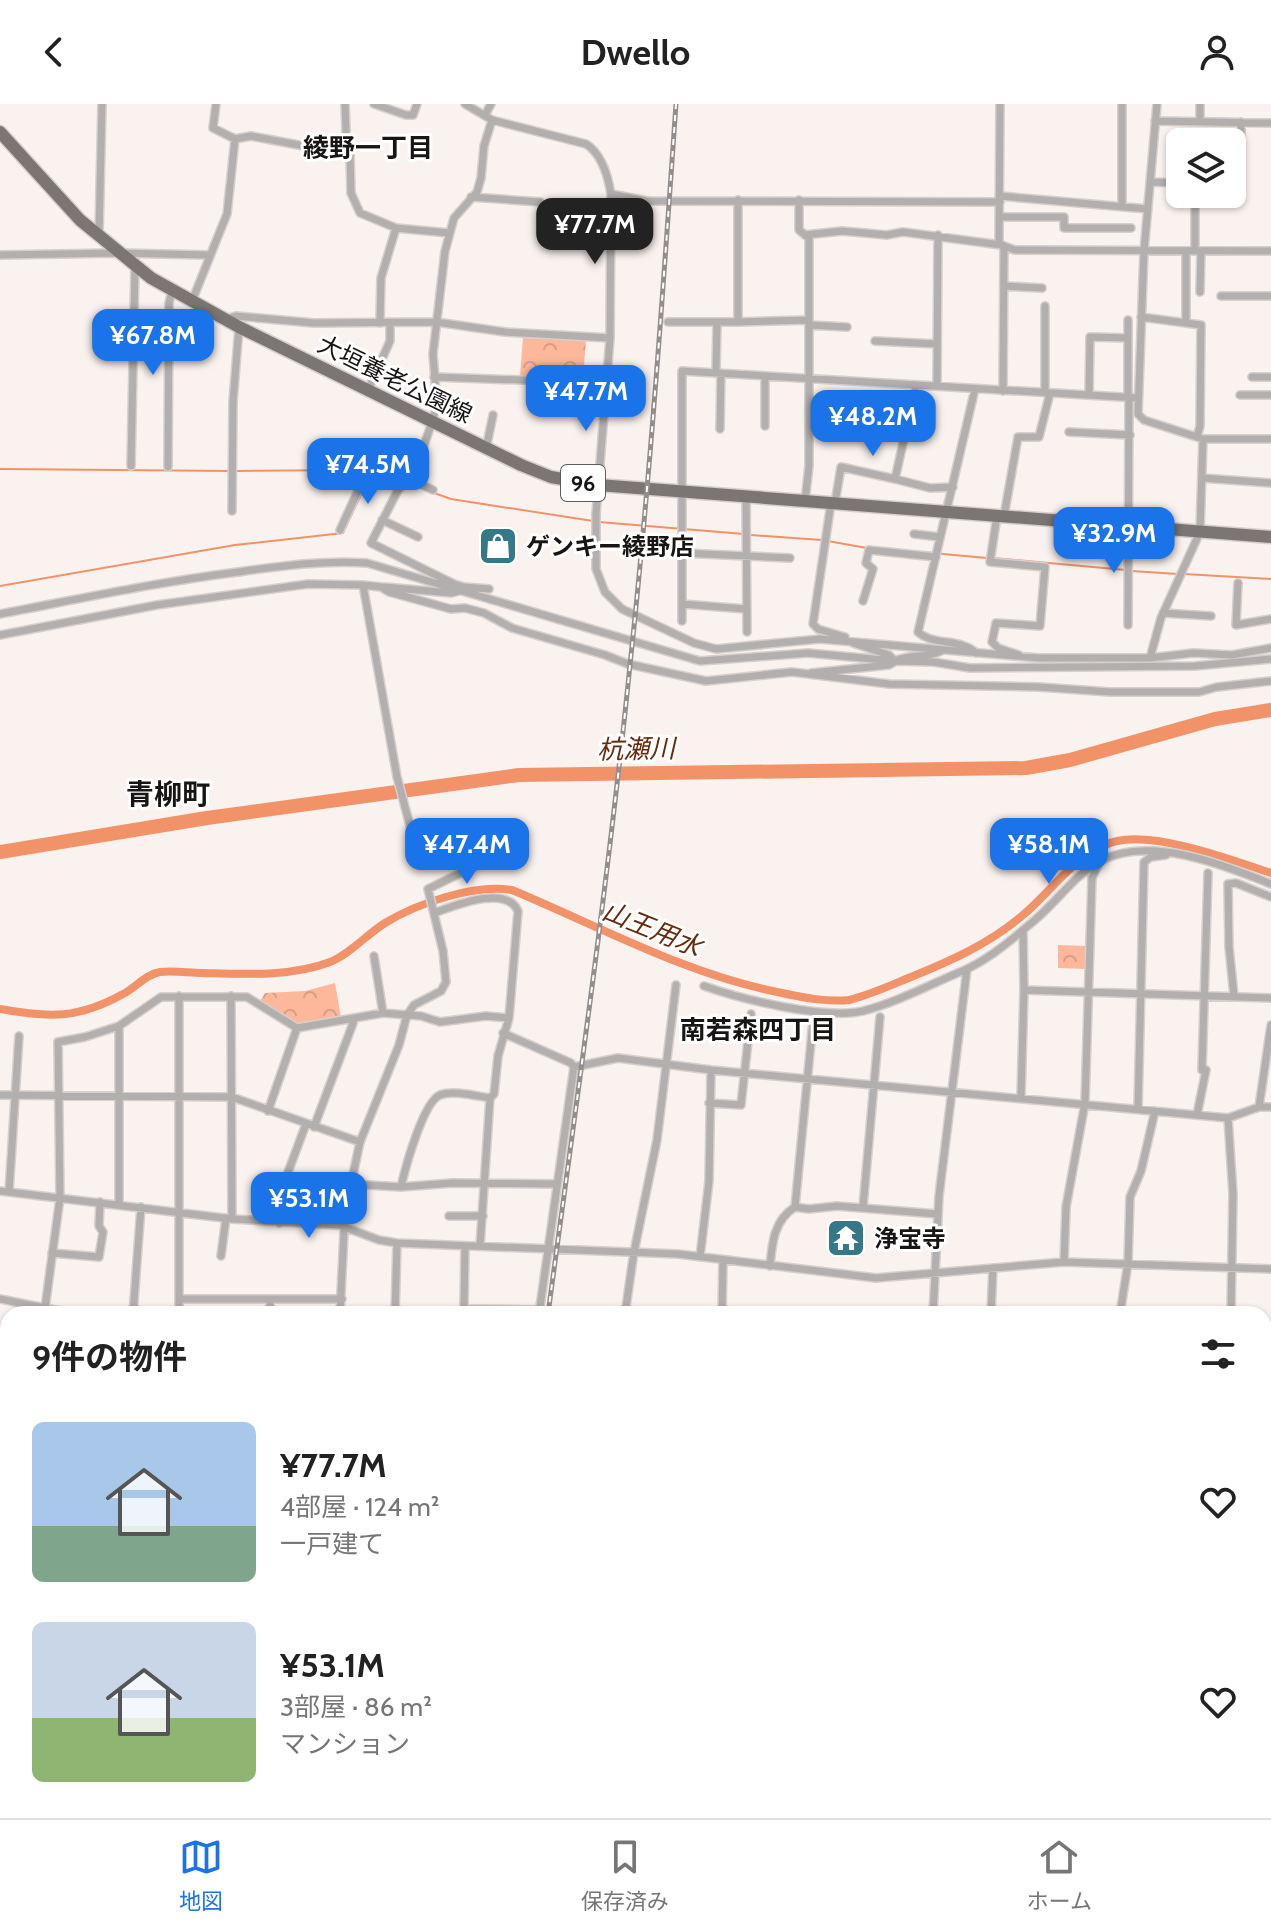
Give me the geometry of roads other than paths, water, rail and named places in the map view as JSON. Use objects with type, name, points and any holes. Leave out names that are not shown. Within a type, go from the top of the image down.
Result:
[{"type":"main road","name":"大垣養老公園線","points":[[0,132],[99,238],[172,291],[486,449],[551,477],[598,485],[1271,537]]},
{"type":"street","points":[[99,238],[102,104]]},
{"type":"street","points":[[216,104],[213,128],[235,139],[251,136],[304,146],[343,149],[350,155],[351,193],[360,213],[396,228],[449,233]]},
{"type":"street","points":[[343,149],[345,104]]},
{"type":"street","points":[[374,104],[413,115],[417,104]]},
{"type":"street","points":[[465,104],[489,117],[592,148],[600,158],[611,194],[610,338],[596,514],[598,579],[613,602],[631,615],[694,643],[716,649],[811,639],[1023,657],[1150,658],[1184,653],[1232,655],[1271,648]]},
{"type":"street","points":[[462,589],[371,543],[418,463],[437,405],[433,354],[449,233],[454,218],[477,192],[491,104]]},
{"type":"street","points":[[1000,104],[1003,391]]},
{"type":"street","points":[[1122,104],[1122,207]]},
{"type":"street","points":[[1128,625],[1132,397],[1157,104]]},
{"type":"street","points":[[1200,104],[1200,122]]},
{"type":"street","points":[[1155,121],[1271,123]]},
{"type":"street","points":[[1241,122],[1241,128]]},
{"type":"street","points":[[192,303],[227,214],[235,139]]},
{"type":"street","points":[[1150,182],[1166,183]]},
{"type":"street","points":[[611,194],[646,201],[1000,199],[1148,209]]},
{"type":"street","points":[[471,197],[540,202]]},
{"type":"street","points":[[738,200],[738,322]]},
{"type":"street","points":[[799,200],[799,230],[809,238],[809,466],[805,501]]},
{"type":"street","points":[[1186,323],[1194,251],[1195,208]]},
{"type":"street","points":[[999,217],[1064,217],[1064,228],[1131,228]]},
{"type":"street","points":[[380,323],[381,278],[396,228]]},
{"type":"street","points":[[805,235],[842,231],[887,235],[903,232],[938,235],[1015,250],[1271,251]]},
{"type":"street","points":[[937,386],[938,235]]},
{"type":"street","points":[[1194,251],[1200,292]]},
{"type":"street","points":[[0,255],[209,255]]},
{"type":"street","points":[[131,466],[135,266]]},
{"type":"street","points":[[1004,286],[1042,288]]},
{"type":"street","points":[[168,467],[169,303],[172,291]]},
{"type":"street","points":[[1221,296],[1271,296]]},
{"type":"street","points":[[1023,657],[998,648],[992,642],[996,623],[1040,626],[1045,567],[990,562],[1018,437],[1039,437],[1047,393],[1045,306]]},
{"type":"street","points":[[224,319],[236,316],[314,323],[436,322],[505,332],[610,338]]},
{"type":"street","points":[[1141,317],[1201,325],[1200,532],[1163,613],[1150,658]]},
{"type":"street","points":[[1128,320],[1132,397],[1138,414],[1144,420],[1200,438],[1271,439]]},
{"type":"street","points":[[668,322],[809,322],[847,327]]},
{"type":"street","points":[[717,322],[720,429]]},
{"type":"street","points":[[368,390],[390,341],[390,323]]},
{"type":"street","points":[[232,511],[233,402],[239,327]]},
{"type":"street","points":[[1089,395],[1090,337],[1128,338]]},
{"type":"street","points":[[875,341],[937,344]]},
{"type":"street","points":[[682,621],[682,371],[1132,397]]},
{"type":"street","points":[[765,376],[765,426]]},
{"type":"street","points":[[434,377],[606,383]]},
{"type":"street","points":[[1252,377],[1271,377]]},
{"type":"street","points":[[895,479],[916,385]]},
{"type":"street","points":[[975,389],[918,632],[927,638],[971,648],[977,654]]},
{"type":"street","points":[[1240,395],[1271,395]]},
{"type":"street","points":[[486,449],[493,415]]},
{"type":"street","points":[[809,417],[846,419]]},
{"type":"street","points":[[1069,432],[1130,435]]},
{"type":"street","points":[[895,661],[889,655],[818,629],[813,624],[841,467],[930,488],[953,487]]},
{"type":"street","points":[[340,530],[368,469],[386,468],[433,490]]},
{"type":"street","points":[[1202,478],[1271,483]]},
{"type":"street","points":[[746,496],[747,632]]},
{"type":"street","points":[[382,520],[418,537]]},
{"type":"street","points":[[914,534],[940,537]]},
{"type":"street","points":[[863,601],[873,569],[866,563],[869,550],[936,557]]},
{"type":"street","points":[[682,553],[790,558]]},
{"type":"street","points":[[0,614],[182,579],[324,561],[367,563],[700,661],[788,653],[934,662],[970,668],[1039,668],[1195,666],[1271,659]]},
{"type":"street","points":[[1238,583],[1236,625],[1271,619]]},
{"type":"street","points":[[0,635],[197,598],[308,584],[363,585],[451,593],[462,589],[489,589]]},
{"type":"street","points":[[341,1306],[345,1227],[350,1184],[360,1142],[399,1045],[407,1015],[414,1005],[441,991],[446,982],[443,951],[428,889],[477,865],[504,862],[508,858],[501,851],[482,848],[419,855],[402,802],[363,585]]},
{"type":"street","points":[[381,587],[451,609],[465,608],[484,613],[512,628],[671,675],[719,681],[780,673],[889,684],[1039,687],[1110,692],[1199,692],[1271,681]]},
{"type":"street","points":[[682,604],[746,609]]},
{"type":"street","points":[[1163,613],[1211,616]]},
{"type":"street","points":[[799,674],[889,665],[903,656],[934,655],[941,651]]},
{"type":"street","points":[[704,986],[741,997],[818,1011],[842,1013],[874,1007],[981,962],[1023,930],[1100,861],[1123,851],[1178,854],[1271,884]]},
{"type":"street","points":[[1138,1108],[1144,862],[1151,857],[1178,854]]},
{"type":"street","points":[[1064,1262],[1066,1207],[1085,1103],[1092,878],[1100,861]]},
{"type":"street","points":[[1197,1115],[1206,1070],[1202,1070],[1208,873]]},
{"type":"street","points":[[1234,996],[1228,884],[1236,883],[1271,897]]},
{"type":"street","points":[[433,911],[488,898],[505,900],[516,906],[518,911],[509,1018],[503,1033],[494,1094],[490,1098],[480,1246]]},
{"type":"street","points":[[1021,1097],[1023,930]]},
{"type":"street","points":[[374,956],[383,1013]]},
{"type":"street","points":[[933,1306],[937,1214],[967,969]]},
{"type":"street","points":[[626,1306],[657,1140],[676,985]]},
{"type":"street","points":[[1024,990],[1271,998]]},
{"type":"street","points":[[45,1306],[60,1198],[58,1042],[119,1026],[161,997],[179,996],[231,996],[254,1000],[297,1028],[383,1013],[440,1022],[486,1016],[509,1018]]},
{"type":"street","points":[[179,996],[179,1306]]},
{"type":"street","points":[[221,1256],[229,1218],[231,996]]},
{"type":"street","points":[[709,1103],[741,1105],[751,1014]]},
{"type":"street","points":[[863,1207],[880,1017]]},
{"type":"street","points":[[279,1223],[284,1183],[355,1018]]},
{"type":"street","points":[[795,1207],[813,1021]]},
{"type":"street","points":[[1259,1107],[1271,1025]]},
{"type":"street","points":[[119,1026],[119,1204]]},
{"type":"street","points":[[268,1111],[297,1028]]},
{"type":"street","points":[[503,1033],[574,1067],[540,1306]]},
{"type":"street","points":[[19,1036],[16,1097],[3,1192],[229,1218],[345,1227],[379,1240],[397,1243],[634,1252],[876,1278],[1064,1262],[1271,1269]]},
{"type":"street","points":[[574,1067],[618,1058],[711,1070],[1228,1118],[1259,1107],[1271,1107]]},
{"type":"street","points":[[700,1257],[709,1181],[711,1070]]},
{"type":"street","points":[[0,1095],[232,1097],[360,1142]]},
{"type":"street","points":[[401,1187],[418,1129],[433,1100],[443,1095],[490,1098]]},
{"type":"street","points":[[1121,1306],[1128,1263],[1130,1197],[1141,1171],[1155,1111]]},
{"type":"street","points":[[1228,1118],[1233,1194],[1231,1306]]},
{"type":"street","points":[[350,1184],[401,1187],[486,1182],[557,1184]]},
{"type":"street","points":[[52,1253],[99,1257],[103,1232],[99,1226],[100,1202]]},
{"type":"street","points":[[134,1306],[141,1207]]},
{"type":"street","points":[[770,1266],[773,1236],[785,1213],[795,1207],[863,1207],[937,1214]]},
{"type":"street","points":[[449,1216],[483,1216]]},
{"type":"street","points":[[395,1306],[397,1243]]},
{"type":"street","points":[[464,1306],[465,1246]]},
{"type":"street","points":[[722,1306],[723,1260]]},
{"type":"street","points":[[992,1306],[993,1268]]},
{"type":"street","points":[[0,1299],[35,1306]]},
{"type":"street","points":[[179,1299],[342,1299]]},
{"type":"street","points":[[270,1299],[270,1306]]},
{"type":"waterway","points":[[0,469],[231,471]]},
{"type":"waterway","points":[[237,471],[363,470]]},
{"type":"waterway","points":[[0,586],[235,545],[343,533],[372,471]]},
{"type":"waterway","points":[[434,493],[451,499],[593,521]]},
{"type":"waterway","points":[[599,522],[744,534]]},
{"type":"waterway","points":[[751,535],[822,540],[867,548]]},
{"type":"waterway","points":[[910,551],[987,558]]},
{"type":"waterway","points":[[993,558],[1126,570]]},
{"type":"waterway","points":[[1132,571],[1178,574]]},
{"type":"waterway","points":[[1184,574],[1271,579]]},
{"type":"waterway","name":"杭瀬川","points":[[0,852],[207,818],[519,775],[1026,768],[1070,760],[1215,719],[1271,710]]},
{"type":"waterway","name":"山王用水","points":[[0,1009],[49,1015],[77,1012],[107,1002],[160,972],[267,974],[315,967],[337,959],[385,923],[413,909],[447,897],[497,889],[512,890],[712,975],[799,996],[849,1000],[922,973],[982,944],[1010,926],[1078,862],[1103,845],[1134,839],[1152,840],[1216,855],[1271,873]]},
{"type":"railway","points":[[549,1306],[602,909],[630,665],[650,455],[676,104]]},
{"type":"place","name":"ゲンキー綾野店","points":[[498,546]]},
{"type":"place","name":"浄宝寺","points":[[846,1238]]},
{"type":"district","name":"綾野一丁目","points":[[368,148]]},
{"type":"district","name":"青柳町","points":[[168,794]]},
{"type":"district","name":"南若森四丁目","points":[[758,1030]]}]
